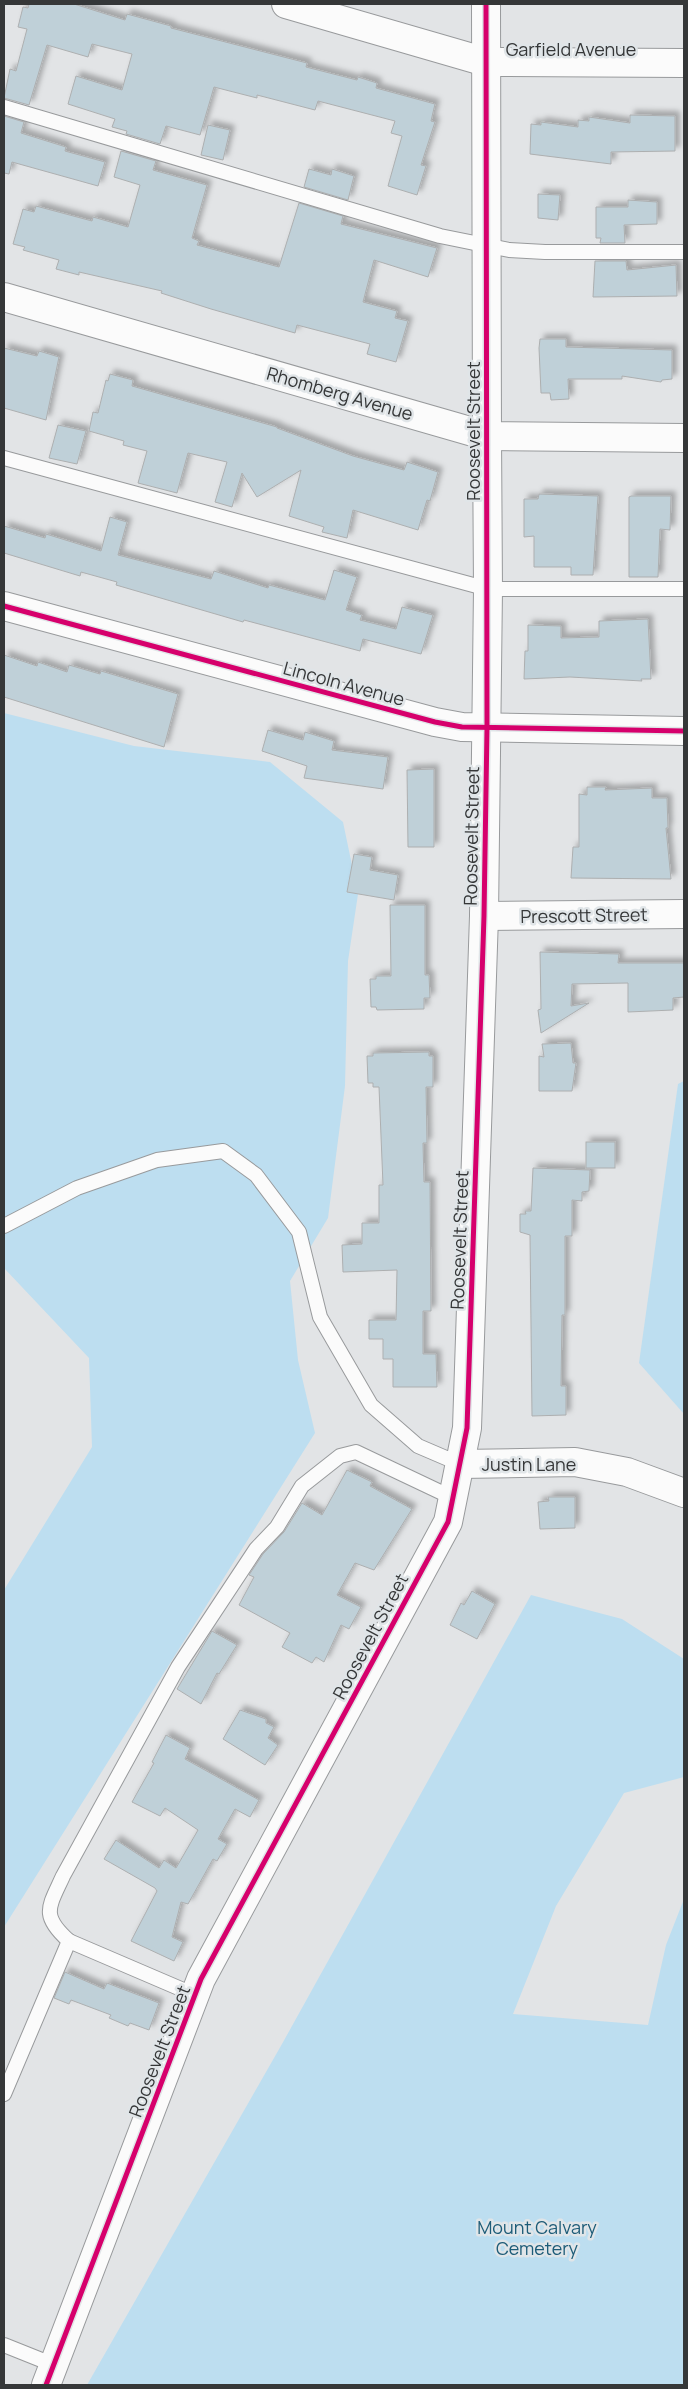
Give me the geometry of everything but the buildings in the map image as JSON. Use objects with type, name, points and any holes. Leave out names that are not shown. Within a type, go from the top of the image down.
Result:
[{"type":"street","name":"Garfield Avenue","points":[[286,4],[486,62],[684,63]]},
{"type":"street","name":"Roosevelt Street","points":[[50,2375],[201,1979],[448,1522],[467,1428],[484,916],[487,728],[486,4]]},
{"type":"street","name":"Rhomberg Avenue","points":[[4,297],[487,436],[684,438]]},
{"type":"street","name":"Lincoln Avenue","points":[[4,606],[435,722],[487,728],[684,732]]},
{"type":"street","name":"Prescott Street","points":[[484,916],[684,914]]},
{"type":"street","name":"Justin Lane","points":[[460,1464],[574,1462],[628,1472],[684,1493]]},
{"type":"lane","points":[[4,106],[440,236],[508,250],[545,252],[684,252]]},
{"type":"lane","points":[[4,458],[488,589],[684,589]]},
{"type":"lane","points":[[4,1226],[77,1188],[157,1160],[223,1151],[256,1175],[299,1232],[320,1317],[371,1405],[418,1446],[460,1464]]},
{"type":"lane","points":[[195,1995],[69,1941],[58,1931],[49,1917],[50,1904],[64,1876],[178,1667],[256,1549],[277,1527],[302,1486],[340,1456],[356,1452],[452,1498]]},
{"type":"lane","points":[[4,2094],[69,1941]]},
{"type":"lane","points":[[4,2345],[50,2375]]},
{"type":"green space","points":[[4,713],[134,746],[270,762],[343,822],[358,894],[348,961],[345,1086],[328,1218],[290,1281],[298,1360],[315,1433],[4,1927],[4,1590],[92,1447],[89,1358],[4,1268]]},
{"type":"green space","points":[[684,1081],[684,1414],[639,1363],[678,1084]]},
{"type":"green space","name":"Mount Calvary Cemetery","points":[[531,1595],[622,1619],[684,1659],[684,1777],[624,1793],[556,1906],[513,2014],[648,2025],[666,1945],[684,1899],[684,2385],[87,2385],[282,2044]]},
{"type":"cycle path","points":[[46,2385],[201,1979],[448,1522],[467,1428],[484,916],[487,728],[486,4]]},
{"type":"cycle path","points":[[4,606],[435,722],[462,727],[684,731]]}]
